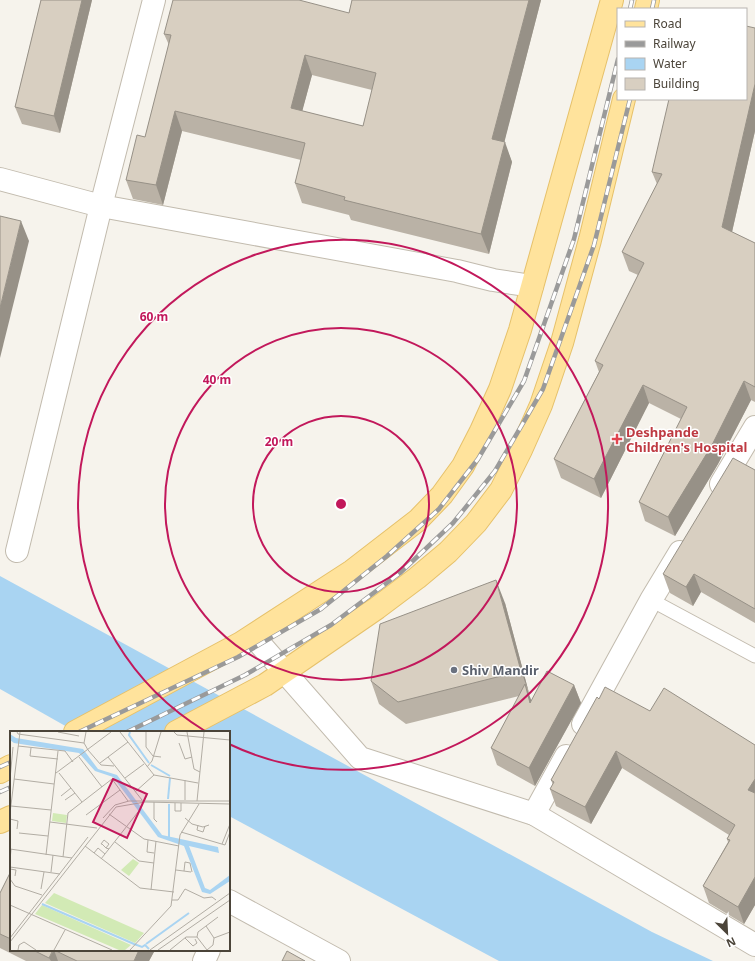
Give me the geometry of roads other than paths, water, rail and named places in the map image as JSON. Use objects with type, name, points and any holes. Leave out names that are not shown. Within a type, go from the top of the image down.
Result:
[{"type":"main road","points":[[77,731],[247,640],[352,571],[418,520],[442,494],[463,466],[500,389],[520,330],[612,0]]},
{"type":"main road","points":[[178,731],[265,685],[377,608],[417,578],[448,552],[476,523],[501,490],[541,405],[562,343],[590,240],[624,100]]},
{"type":"main road","points":[[0,772],[10,767]]},
{"type":"main road","points":[[0,822],[10,817]]},
{"type":"street","points":[[17,551],[101,206],[154,0]]},
{"type":"street","points":[[0,179],[101,206],[493,280],[532,286]]},
{"type":"street","points":[[711,500],[755,427]]},
{"type":"street","points":[[534,814],[651,600],[691,533]]},
{"type":"street","points":[[247,640],[284,672],[360,758],[534,814],[755,945]]},
{"type":"street","points":[[230,905],[339,961]]},
{"type":"street","points":[[204,961],[209,951]]},
{"type":"lane","points":[[651,600],[755,656]]},
{"type":"water","points":[[0,576],[652,932],[713,961],[499,961],[230,817],[230,731],[74,731],[0,689]]},
{"type":"railway","points":[[630,8],[632,0]]},
{"type":"railway","points":[[652,8],[654,0]]},
{"type":"railway","points":[[81,731],[238,657],[321,609],[387,556],[439,509],[478,459],[524,381],[574,239],[617,63]]},
{"type":"railway","points":[[129,731],[245,675],[331,625],[400,573],[453,523],[495,471],[543,389],[594,245],[630,100]]},
{"type":"railway","points":[[0,767],[10,762]]},
{"type":"railway","points":[[0,792],[10,787]]},
{"type":"place","name":"Deshpande Children's Hospital","points":[[617,439]]},
{"type":"place","name":"Shiv Mandir","points":[[454,670]]}]
